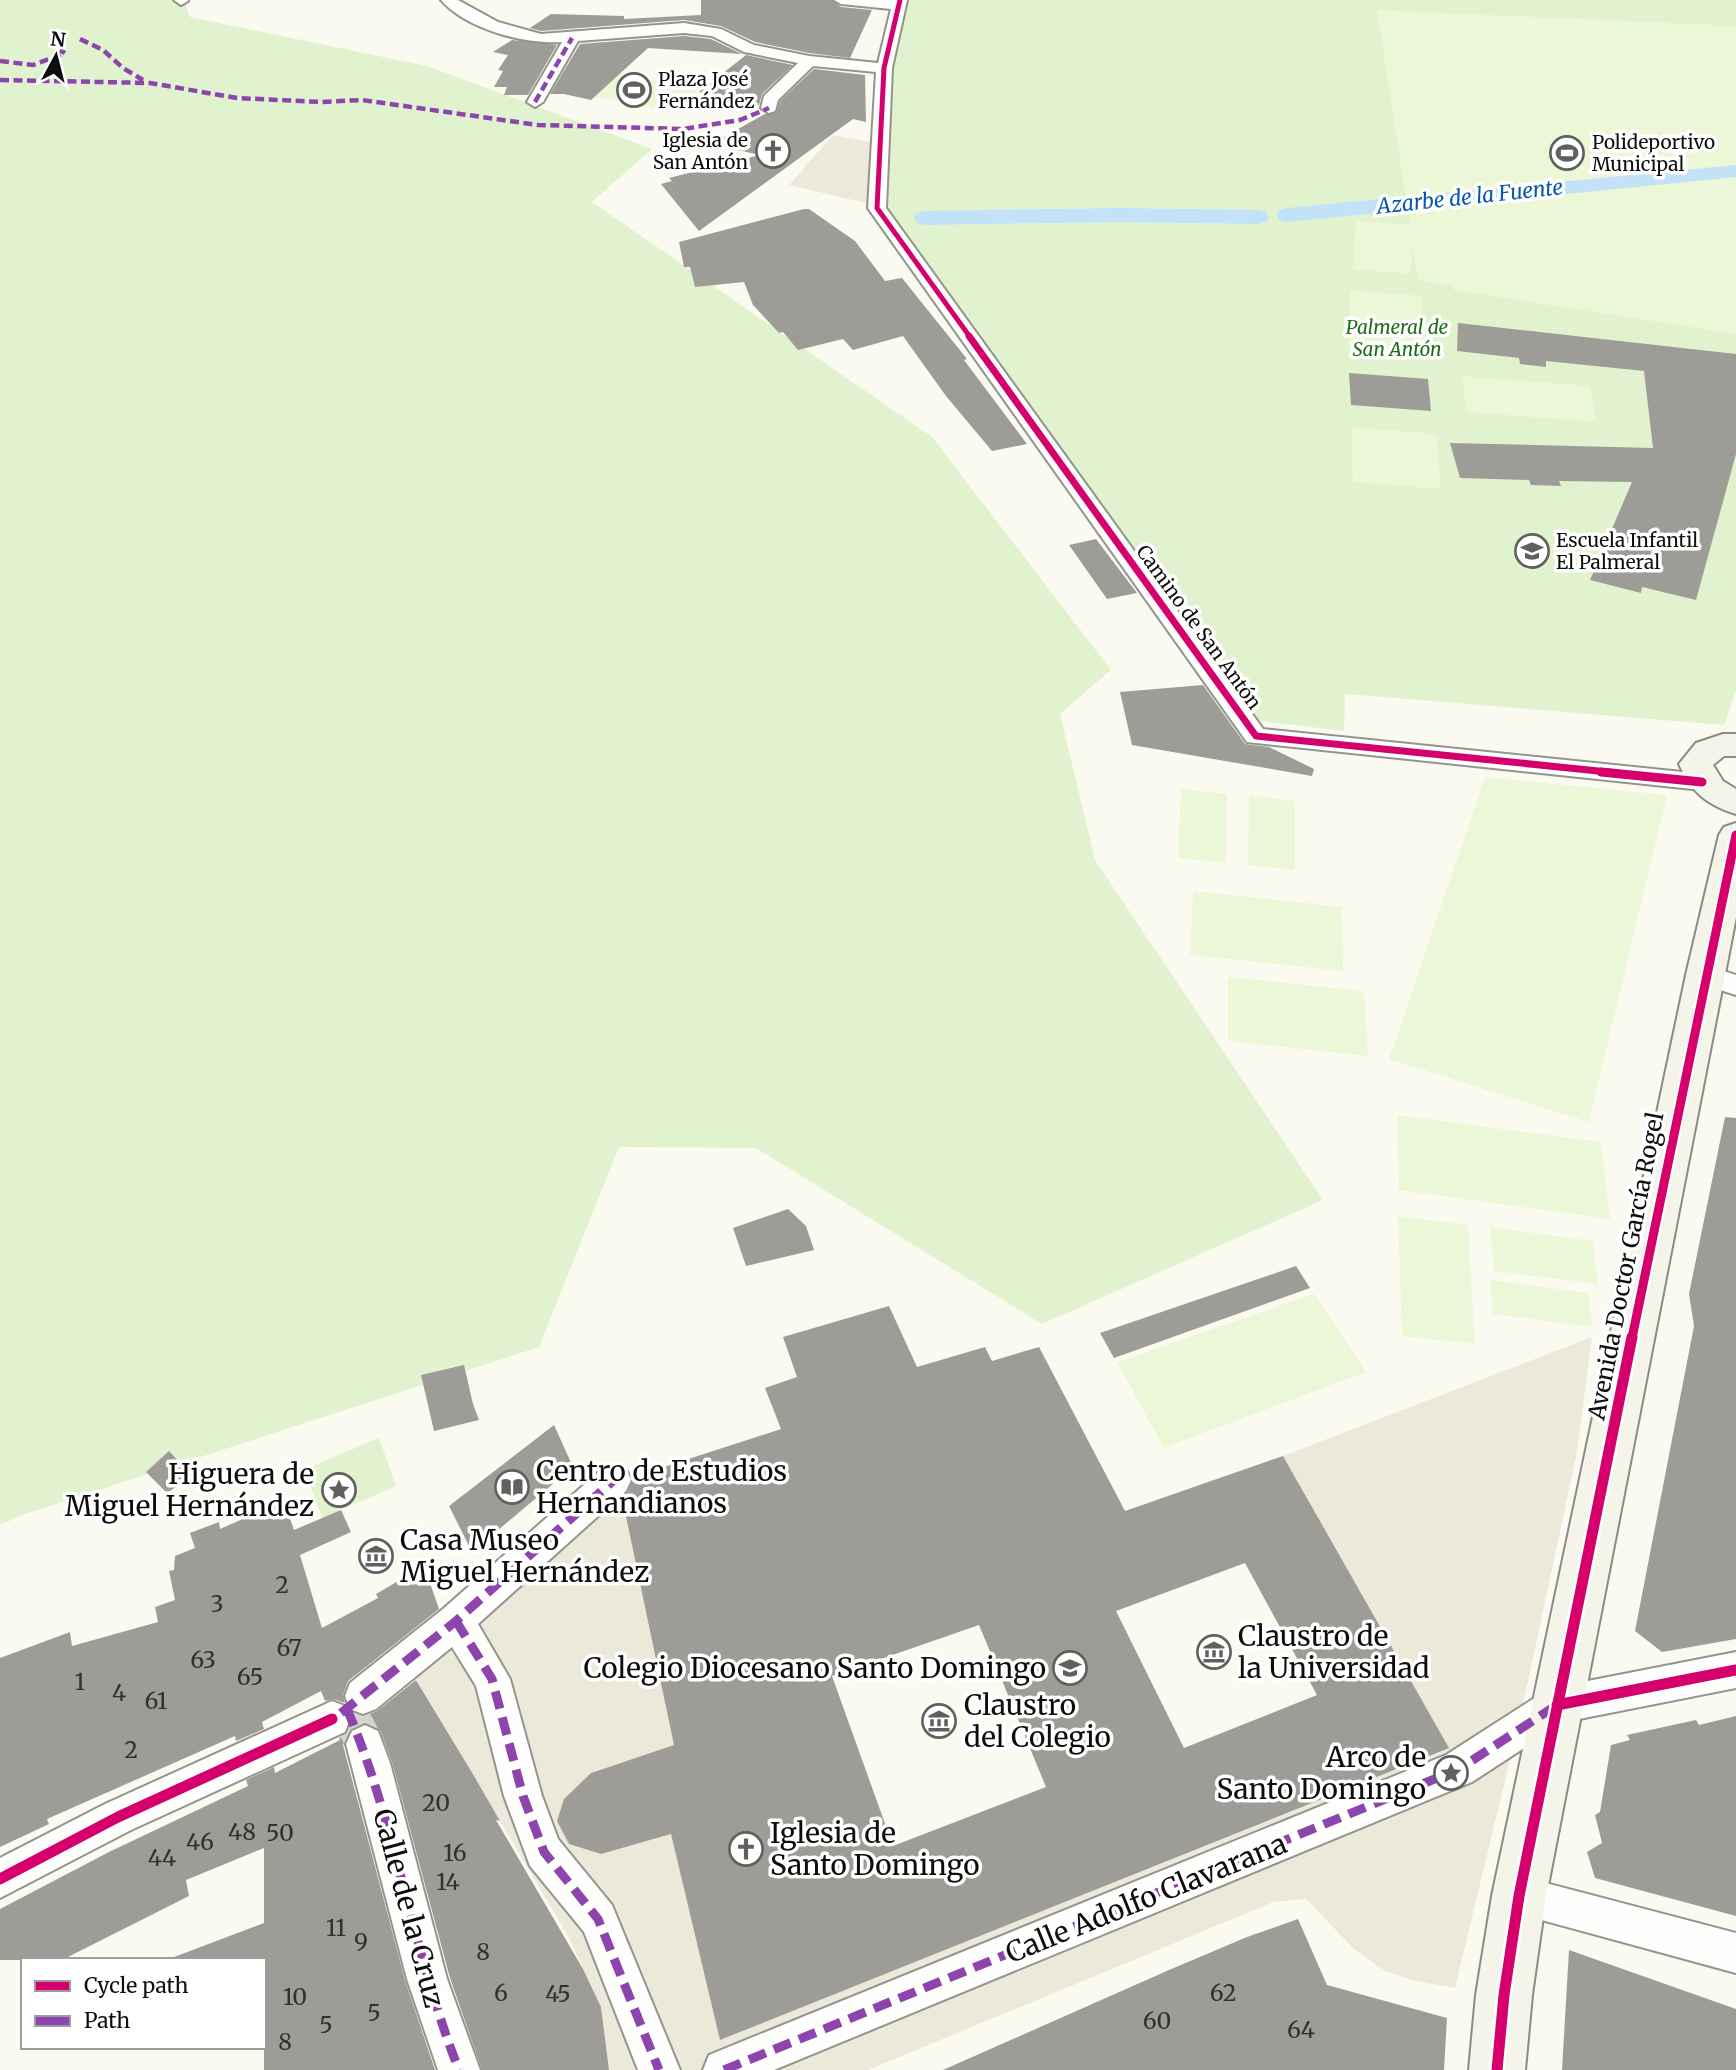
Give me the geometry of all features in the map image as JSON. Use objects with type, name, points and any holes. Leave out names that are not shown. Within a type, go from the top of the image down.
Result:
[{"type":"street","points":[[448,0],[483,22],[518,35],[541,39],[684,28],[716,32],[749,49],[809,61],[884,68],[899,2],[841,0]]},
{"type":"street","points":[[534,102],[572,38]]},
{"type":"street","points":[[769,108],[770,99],[809,61]]},
{"type":"street","name":"Camino de San Antón","points":[[884,68],[877,208],[1256,737],[1702,782]]},
{"type":"street","points":[[1736,745],[1725,744],[1704,751],[1696,764],[1702,782],[1713,792],[1736,802]]},
{"type":"street","name":"Avenida Doctor García Rogel","points":[[1497,2070],[1504,1996],[1519,1896],[1557,1705],[1720,980],[1736,835]]},
{"type":"street","points":[[363,1696],[456,1621],[614,1480]]},
{"type":"street","points":[[456,1621],[492,1679],[523,1796],[544,1852],[598,1919],[659,2070]]},
{"type":"street","points":[[1557,1705],[1736,1670]]},
{"type":"street","name":"Calle Adolfo Clavarana","points":[[724,2070],[1451,1773],[1557,1705]]},
{"type":"street","points":[[0,1879],[118,1817],[332,1719]]},
{"type":"street","name":"Calle de la Cruz","points":[[365,1744],[400,1871],[417,1947],[442,2033],[459,2070]]},
{"type":"street","points":[[1519,1896],[1736,1953]]},
{"type":"green space","points":[[0,0],[184,0],[190,17],[427,66],[652,149],[592,202],[932,437],[1111,670],[1060,714],[1095,860],[1323,1200],[1042,1324],[756,1148],[619,1147],[539,1347],[25,1514],[0,1525]]},
{"type":"green space","name":"Palmeral de San Antón","points":[[909,0],[1736,0],[1736,690],[1724,725],[1345,694],[1344,731],[1260,721],[884,210],[896,39]]},
{"type":"green space","name":"Polideportivo Municipal","points":[[1377,10],[1736,26],[1736,334],[1453,290],[1454,286],[1418,280],[1412,243],[1411,274],[1353,269],[1356,221],[1410,225]]},
{"type":"green space","name":"Plaza José Fernández","points":[[599,69],[698,90],[669,112],[569,91]]},
{"type":"green space","points":[[1349,290],[1422,296],[1425,356],[1349,349]]},
{"type":"green space","points":[[1462,376],[1590,386],[1597,422],[1466,412]]},
{"type":"green space","points":[[1351,427],[1436,434],[1441,489],[1353,482]]},
{"type":"green space","points":[[1485,777],[1667,795],[1589,1122],[1389,1059]]},
{"type":"green space","points":[[1181,789],[1227,794],[1226,863],[1178,858]]},
{"type":"green space","points":[[1249,795],[1295,801],[1295,870],[1248,865]]},
{"type":"green space","points":[[1193,891],[1342,907],[1343,971],[1190,955]]},
{"type":"green space","points":[[1228,977],[1364,991],[1368,1056],[1228,1041]]},
{"type":"green space","points":[[1397,1115],[1601,1142],[1610,1219],[1399,1190]]},
{"type":"green space","points":[[1398,1216],[1468,1225],[1475,1344],[1402,1336]]},
{"type":"green space","points":[[1490,1227],[1593,1241],[1598,1284],[1494,1271]]},
{"type":"green space","points":[[1490,1280],[1588,1293],[1592,1327],[1493,1314]]},
{"type":"green space","points":[[1314,1294],[1366,1372],[1164,1448],[1117,1362]]},
{"type":"green space","points":[[379,1438],[396,1486],[322,1518],[311,1488],[310,1467]]},
{"type":"shaded area","points":[[833,135],[877,143],[874,205],[789,185]]},
{"type":"shaded area","points":[[1592,1337],[1577,1452],[1521,1714],[1455,1988],[1416,1981],[1385,1971],[1355,1950],[1306,1899],[1273,1902],[868,2070],[609,2070],[601,2007],[568,1936],[416,1679],[368,1714],[354,1673],[440,1610],[602,1473],[618,1482],[674,1745],[591,1773],[564,1799],[569,1844],[601,1854],[671,1834],[720,2040],[1448,1748],[1283,1456]]},
{"type":"building","points":[[701,0],[832,0],[841,7],[872,10],[850,58],[755,42],[721,26],[684,20],[541,31],[530,28],[551,14],[624,16],[624,19],[701,15]]},
{"type":"building","points":[[684,36],[711,39],[742,54],[648,48],[591,100],[550,94],[580,44]]},
{"type":"building","points":[[512,40],[557,45],[528,95],[504,95],[507,87],[494,87],[503,71],[498,70],[508,55],[493,52]]},
{"type":"building","points":[[746,55],[793,65],[762,94],[759,105],[699,92]]},
{"type":"building","points":[[814,69],[865,75],[866,122],[853,119],[699,231],[661,184],[672,181],[669,178],[760,155],[711,144],[765,114],[776,113],[780,101]]},
{"type":"building","points":[[809,209],[855,241],[885,281],[902,278],[967,359],[964,360],[1027,444],[992,451],[946,396],[903,336],[853,350],[843,339],[798,350],[783,332],[779,333],[753,305],[744,282],[695,287],[690,267],[684,267],[679,242]]},
{"type":"building","points":[[1458,323],[1736,354],[1736,454],[1696,600],[1642,587],[1641,593],[1590,580],[1632,482],[1559,481],[1561,486],[1531,485],[1529,480],[1460,478],[1450,443],[1653,448],[1644,371],[1546,361],[1546,367],[1520,364],[1519,358],[1457,351]]},
{"type":"building","points":[[1349,373],[1428,379],[1431,411],[1351,405]]},
{"type":"building","points":[[1096,539],[1137,593],[1107,599],[1069,545]]},
{"type":"building","points":[[1203,685],[1245,744],[1269,747],[1314,769],[1312,776],[1132,745],[1120,692]]},
{"type":"building","points":[[1725,1117],[1736,1118],[1736,1639],[1662,1652],[1635,1631],[1694,1326],[1689,1294]]},
{"type":"building","points":[[788,1209],[806,1226],[814,1250],[746,1266],[733,1228]]},
{"type":"building","points":[[1296,1266],[1310,1288],[1114,1358],[1100,1333]]},
{"type":"building","name":"Colegio Diocesano Santo Domingo","points":[[889,1306],[917,1367],[985,1347],[992,1361],[1039,1347],[1125,1511],[1283,1456],[1449,1748],[720,2040],[671,1834],[601,1854],[569,1844],[557,1821],[564,1799],[591,1773],[674,1745],[622,1498],[628,1492],[633,1477],[781,1429],[765,1388],[797,1377],[783,1337]],"holes":[[[1245,1563],[1317,1695],[1184,1748],[1116,1611]],[[979,1625],[1046,1787],[893,1846],[832,1676]]]},
{"type":"building","points":[[464,1365],[479,1420],[434,1431],[421,1375]]},
{"type":"building","name":"Centro de Estudios Hernandianos","points":[[554,1425],[573,1467],[472,1552],[449,1506]]},
{"type":"building","points":[[169,1451],[192,1476],[167,1493],[146,1472]]},
{"type":"building","points":[[284,1501],[294,1530],[341,1510],[351,1532],[300,1555],[322,1628],[378,1598],[376,1594],[424,1566],[439,1609],[348,1681],[343,1695],[345,1703],[333,1699],[325,1701],[321,1691],[262,1722],[264,1729],[236,1741],[235,1736],[47,1819],[49,1824],[0,1847],[0,1658],[70,1632],[72,1646],[158,1622],[155,1607],[175,1600],[169,1571],[174,1570],[175,1556],[195,1548],[190,1533],[219,1522],[220,1529]]},
{"type":"building","points":[[416,1680],[474,1776],[500,1821],[496,1820],[583,1969],[601,2007],[609,2070],[482,2070],[450,1978],[392,1762],[380,1730],[366,1723],[351,1729],[343,1745],[405,1980],[435,2070],[264,2070],[266,1958],[174,1958],[264,1923],[264,1848],[186,1880],[189,1896],[66,1958],[0,1960],[0,1909],[109,1852],[248,1786],[246,1780],[274,1767],[275,1773],[340,1740],[339,1738],[347,1733],[352,1720],[350,1712],[364,1716],[377,1711]]},
{"type":"building","points":[[1736,1716],[1736,1916],[1595,1878],[1587,1852],[1602,1843],[1595,1815],[1600,1812],[1611,1745],[1630,1740],[1627,1735],[1696,1720],[1699,1725]]},
{"type":"building","points":[[1298,1919],[1327,1985],[1447,2018],[1444,2070],[943,2070],[1169,1970]]},
{"type":"building","points":[[1569,1950],[1736,2009],[1736,2070],[1562,2070]]},
{"type":"waterway","name":"Azarbe de la Fuente","points":[[1287,215],[1736,171]]},
{"type":"waterway","name":"Azarbe de la Fuente","points":[[925,218],[1119,215],[1258,217]]},
{"type":"tunnel","points":[[347,1709],[365,1744]]},
{"type":"marked path","points":[[535,102],[572,38]]},
{"type":"marked path","points":[[80,39],[103,50],[123,68],[143,80]]},
{"type":"marked path","points":[[0,61],[33,65],[65,53],[60,50]]},
{"type":"marked path","points":[[0,80],[150,83],[237,98],[322,102],[362,100],[538,125],[683,129],[740,120],[769,108]]},
{"type":"marked path","points":[[341,1713],[456,1621],[614,1480]]},
{"type":"marked path","points":[[456,1621],[492,1679],[523,1796],[544,1852],[598,1919],[659,2070]]},
{"type":"marked path","points":[[724,2070],[1459,1769],[1557,1705]]},
{"type":"marked path","points":[[347,1709],[381,1797],[427,1981],[459,2070]]},
{"type":"cycle path","points":[[900,0],[884,68],[877,208],[1256,736],[1702,782]]},
{"type":"cycle path","points":[[1497,2070],[1504,1995],[1519,1896],[1705,975],[1736,835]]},
{"type":"cycle path","points":[[1557,1705],[1736,1670]]},
{"type":"cycle path","points":[[0,1879],[118,1817],[332,1719]]},
{"type":"place","name":"Plaza José Fernández","points":[[634,90]]},
{"type":"place","name":"Iglesia de San Antón","points":[[773,151]]},
{"type":"place","name":"Polideportivo Municipal","points":[[1567,153]]},
{"type":"place","name":"Escuela Infantil El Palmeral","points":[[1532,551]]},
{"type":"place","name":"Centro de Estudios Hernandianos","points":[[512,1487]]},
{"type":"place","name":"Higuera de Miguel Hernández","points":[[339,1490]]},
{"type":"place","name":"Casa Museo Miguel Hernández","points":[[376,1556]]},
{"type":"place","name":"Claustro de la Universidad","points":[[1214,1652]]},
{"type":"place","name":"Colegio Diocesano Santo Domingo","points":[[1070,1668]]},
{"type":"place","name":"Claustro del Colegio","points":[[939,1721]]},
{"type":"place","name":"Arco de Santo Domingo","points":[[1451,1773]]},
{"type":"place","name":"Iglesia de Santo Domingo","points":[[746,1849]]}]
